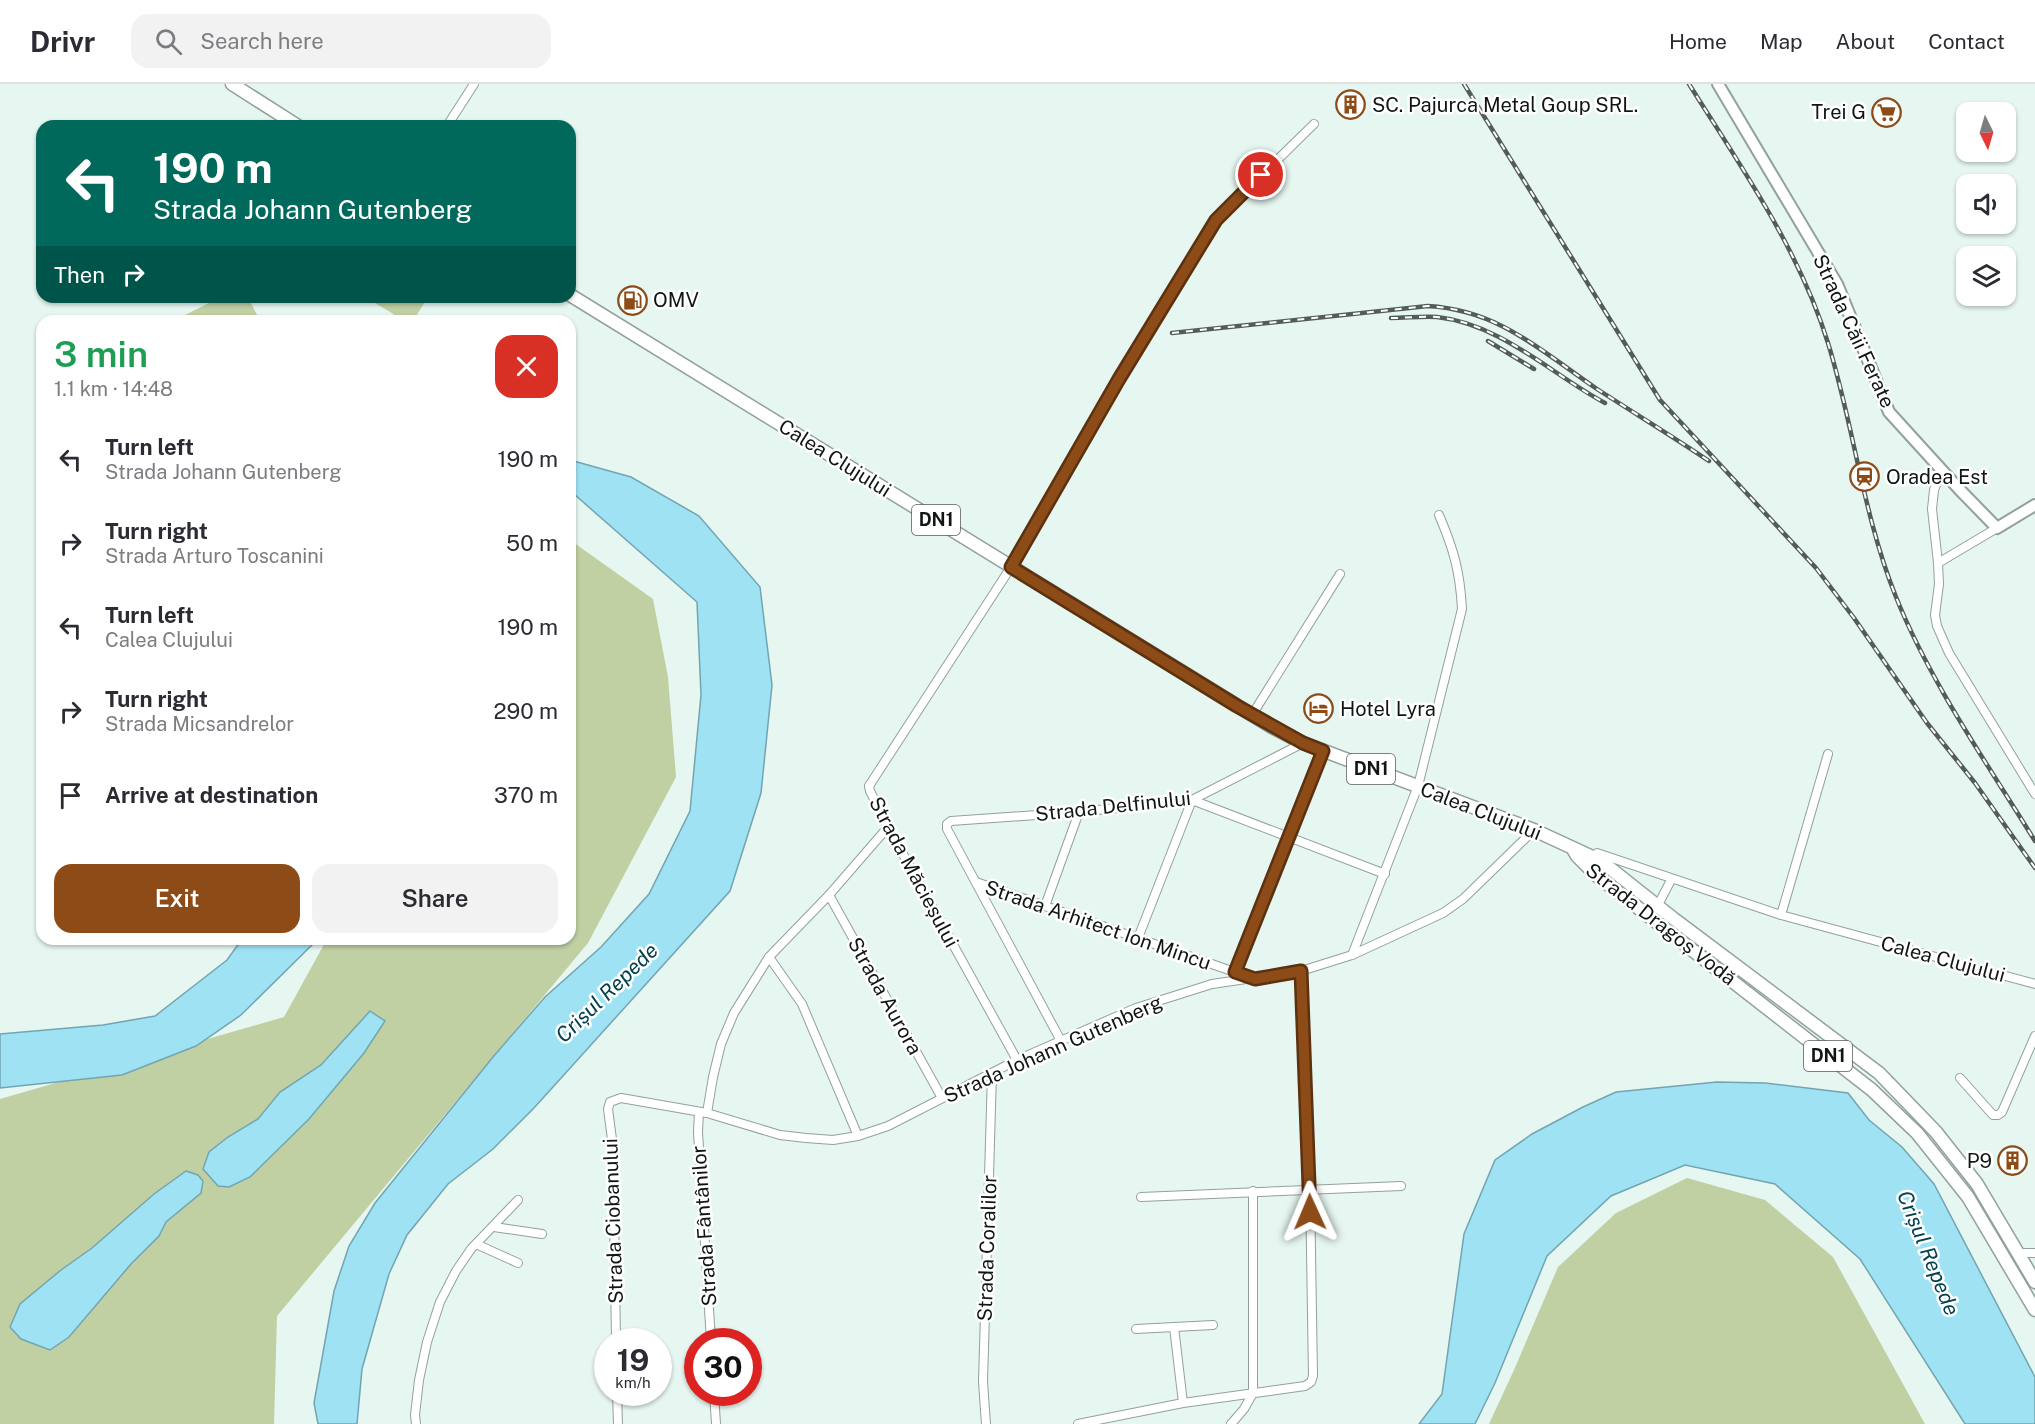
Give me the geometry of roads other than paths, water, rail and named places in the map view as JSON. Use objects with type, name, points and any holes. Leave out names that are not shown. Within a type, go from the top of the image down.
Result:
[{"type":"main road","points":[[232,84],[289,120]]},
{"type":"main road","name":"Calea Clujului","points":[[576,299],[1252,715],[1303,743],[1534,830],[1572,848]]},
{"type":"main road","name":"Strada Dragoș Vodă","points":[[1572,848],[1596,875],[1872,1090],[1917,1133],[1968,1197],[2035,1310]]},
{"type":"main road","name":"Strada Dragoș Vodă","points":[[1572,848],[1601,861],[1674,919],[1879,1072],[1936,1132],[1977,1184],[2032,1277]]},
{"type":"main road","points":[[1596,875],[1609,878],[1646,909],[1652,910],[1658,905]]},
{"type":"main road","points":[[1664,927],[1666,920],[1674,919]]},
{"type":"street","points":[[451,120],[474,84]]},
{"type":"street","name":"Strada Căii Ferate","points":[[1718,84],[1837,284],[1889,412],[1997,528]]},
{"type":"street","points":[[1011,567],[1119,379],[1216,220],[1314,124]]},
{"type":"street","points":[[1942,470],[1934,490],[1932,509],[1939,584],[1935,615],[1937,626],[1949,653],[2035,794]]},
{"type":"street","points":[[1938,563],[2035,505]]},
{"type":"street","points":[[1352,955],[1418,786],[1462,609],[1453,549],[1439,515]]},
{"type":"street","name":"Strada Măcieșului","points":[[1011,567],[869,786],[888,827],[1017,1060]]},
{"type":"street","points":[[1252,715],[1340,574]]},
{"type":"street","name":"Strada Delfinului","points":[[976,882],[946,829],[947,824],[951,821],[1079,812],[1192,800],[1303,743]]},
{"type":"street","points":[[1235,972],[1323,751]]},
{"type":"street","points":[[1781,915],[1828,754]]},
{"type":"street","points":[[1138,938],[1192,800],[1385,874]]},
{"type":"street","points":[[1045,906],[1079,812]]},
{"type":"street","name":"Strada Fântânilor","points":[[710,1328],[698,1132],[716,1066],[734,1013],[769,957],[829,895],[888,827]]},
{"type":"street","name":"Strada Johann Gutenberg","points":[[610,1102],[621,1098],[703,1112],[780,1135],[833,1140],[858,1136],[888,1126],[1017,1060],[1136,1008],[1212,984],[1301,971],[1352,955],[1443,913],[1457,904],[1534,830]]},
{"type":"street","name":"Calea Clujului","points":[[1572,848],[1592,852],[1781,915],[2035,984]]},
{"type":"street","points":[[1658,905],[1671,880]]},
{"type":"street","points":[[976,882],[1061,1041]]},
{"type":"street","name":"Strada Arhitect Ion Mincu","points":[[976,882],[1255,979]]},
{"type":"street","name":"Strada Aurora","points":[[829,895],[942,1098]]},
{"type":"street","points":[[769,957],[802,1004],[858,1136]]},
{"type":"street","points":[[1078,1424],[1183,1403],[1305,1386],[1311,1382],[1313,1376],[1310,1188],[1301,971]]},
{"type":"street","points":[[1960,1078],[1993,1115],[1998,1115],[2002,1112],[2035,1036]]},
{"type":"street","name":"Strada Coralilor","points":[[986,1424],[983,1382],[992,1073]]},
{"type":"street","name":"Strada Ciobanului","points":[[610,1102],[608,1109],[613,1147],[616,1328]]},
{"type":"street","points":[[1141,1197],[1310,1188],[1401,1186]]},
{"type":"street","points":[[1231,1424],[1244,1409],[1253,1393],[1252,1191]]},
{"type":"street","points":[[416,1424],[415,1415],[427,1342],[440,1302],[456,1271],[476,1244],[518,1200]]},
{"type":"street","points":[[494,1227],[542,1234]]},
{"type":"street","points":[[476,1244],[518,1263]]},
{"type":"street","points":[[2018,1253],[2035,1255],[2030,1264],[2032,1277]]},
{"type":"street","points":[[1136,1329],[1213,1325]]},
{"type":"street","points":[[1174,1327],[1183,1403]]},
{"type":"street","points":[[617,1406],[618,1424]]},
{"type":"street","points":[[715,1406],[716,1424]]},
{"type":"street","points":[[1121,1424],[1128,1414]]},
{"type":"water","name":"Crișul Repede","points":[[576,462],[631,477],[699,516],[760,587],[772,685],[761,793],[730,891],[534,1108],[493,1149],[448,1184],[407,1235],[389,1274],[362,1369],[357,1424],[318,1424],[314,1403],[334,1291],[349,1246],[375,1203],[493,1057],[545,997],[601,947],[649,894],[690,811],[701,695],[697,602],[576,496]]},
{"type":"water","points":[[238,945],[312,945],[241,1015],[196,1046],[122,1075],[0,1088],[0,1034],[103,1025],[155,1016],[227,960]]},
{"type":"water","points":[[370,1011],[385,1021],[364,1053],[309,1119],[250,1177],[229,1187],[218,1186],[203,1169],[209,1152],[228,1137],[258,1119],[280,1092],[321,1065]]},
{"type":"water","name":"Crișul Repede","points":[[1717,1082],[1765,1083],[1848,1093],[1869,1120],[1902,1147],[1934,1184],[2035,1377],[2035,1424],[1965,1424],[1860,1259],[1775,1184],[1685,1165],[1611,1196],[1547,1256],[1495,1383],[1475,1424],[1419,1424],[1442,1394],[1464,1234],[1495,1160],[1532,1134],[1616,1092]]},
{"type":"water","points":[[186,1171],[198,1175],[203,1181],[201,1193],[166,1222],[159,1236],[131,1264],[69,1337],[50,1350],[21,1339],[10,1327],[20,1304],[92,1248],[154,1194]]},
{"type":"railway","points":[[1464,84],[1660,400],[1816,568],[2035,868]]},
{"type":"railway","points":[[1689,84],[1767,209],[1816,308],[1837,375],[1875,535],[1896,597],[1910,629],[1960,722],[2035,841]]},
{"type":"railway","points":[[1172,333],[1428,306],[1453,309],[1476,315],[1518,335],[1709,461]]},
{"type":"railway","points":[[1391,318],[1437,317],[1483,329],[1525,352],[1605,403]]},
{"type":"railway","points":[[1488,341],[1534,369]]},
{"type":"place","name":"SC. Pajurca Metal Goup SRL.","points":[[1351,105]]},
{"type":"place","name":"Trei G","points":[[1887,112]]},
{"type":"place","name":"OMV","points":[[632,300]]},
{"type":"place","name":"Oradea Est","points":[[1865,477]]},
{"type":"place","name":"Hotel Lyra","points":[[1319,709]]},
{"type":"place","name":"P9","points":[[2013,1161]]}]
